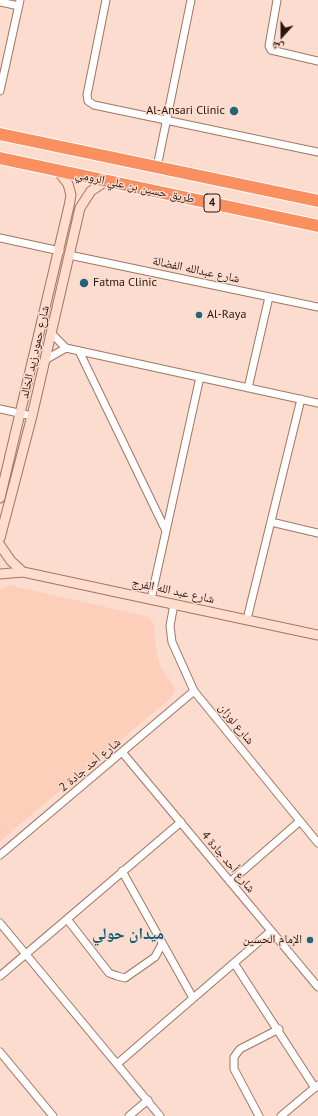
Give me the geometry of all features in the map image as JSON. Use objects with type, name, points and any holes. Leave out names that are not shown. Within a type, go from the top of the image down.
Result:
[{"type":"highway","name":"طريق حسين بن علي الرومي","points":[[0,134],[318,201]]},
{"type":"highway","name":"طريق حسين بن علي الرومي","points":[[0,158],[318,226]]},
{"type":"main road","name":"شارع حمود زيد الخالد","points":[[0,498],[60,251],[70,195],[68,184],[58,171]]},
{"type":"main road","name":"شارع حمود زيد الخالد","points":[[0,538],[32,416],[69,255],[83,202],[91,190],[106,181]]},
{"type":"main road","points":[[0,545],[11,562],[23,572]]},
{"type":"main road","name":"شارع عبد الله الفرج","points":[[0,574],[23,572],[318,635]]},
{"type":"street","points":[[106,0],[87,95],[88,101],[94,105],[318,152]]},
{"type":"street","points":[[157,167],[191,0]]},
{"type":"street","points":[[277,0],[269,46],[271,50],[274,52],[318,61]]},
{"type":"street","points":[[0,2],[20,3],[4,58],[0,91]]},
{"type":"street","points":[[0,238],[60,251]]},
{"type":"street","name":"شارع عبدالله الفضالة","points":[[69,255],[269,298],[318,307]]},
{"type":"street","points":[[248,388],[269,298]]},
{"type":"street","points":[[51,333],[66,348],[318,403]]},
{"type":"street","points":[[45,360],[66,348]]},
{"type":"street","points":[[79,351],[166,531]]},
{"type":"street","points":[[151,599],[200,377]]},
{"type":"street","points":[[247,620],[301,399]]},
{"type":"street","points":[[0,409],[32,416]]},
{"type":"street","points":[[271,522],[318,533]]},
{"type":"street","name":"شارع لوزان","points":[[174,604],[170,626],[172,642],[194,691],[318,843]]},
{"type":"street","name":"شارع أحد جادة 2","points":[[0,855],[194,691]]},
{"type":"street","name":"شارع أحد جادة 4","points":[[122,752],[318,987]]},
{"type":"street","points":[[230,882],[300,821]]},
{"type":"street","points":[[0,976],[181,822]]},
{"type":"street","points":[[122,871],[193,998]]},
{"type":"street","points":[[67,919],[109,973],[117,976],[125,978],[155,957],[162,944]]},
{"type":"street","points":[[0,923],[160,1116]]},
{"type":"street","points":[[117,1064],[271,931]]},
{"type":"street","points":[[234,963],[316,1086],[281,1116]]},
{"type":"street","points":[[259,1116],[234,1069],[234,1057],[240,1049],[279,1029]]},
{"type":"street","points":[[0,1052],[53,1116]]},
{"type":"street","points":[[129,1116],[148,1100]]},
{"type":"shaded area","points":[[9,585],[149,617],[154,624],[156,650],[160,665],[175,689],[172,697],[0,841],[0,590]]},
{"type":"place","name":"Al-Ansari Clinic","points":[[234,111]]},
{"type":"place","name":"Fatma Clinic","points":[[84,283]]},
{"type":"place","name":"Al-Raya","points":[[199,315]]},
{"type":"place","name":"الإمام الحسين","points":[[310,940]]},
{"type":"district","name":"ميدان حولي","points":[[128,934]]}]
